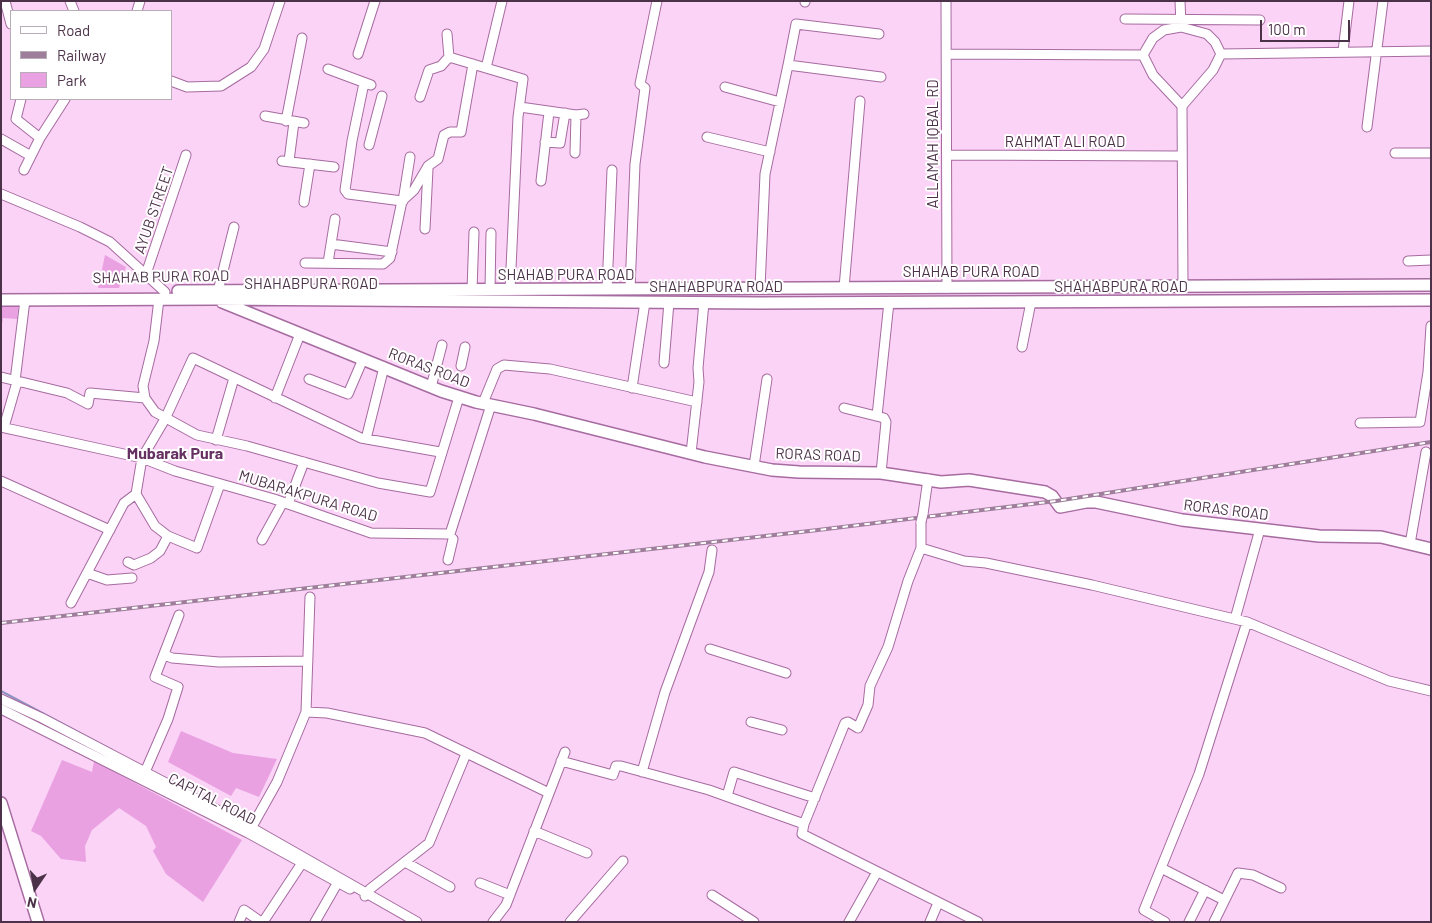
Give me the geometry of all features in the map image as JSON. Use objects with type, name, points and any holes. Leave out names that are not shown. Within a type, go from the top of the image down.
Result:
[{"type":"main road","name":"SHAHAB PURA ROAD","points":[[1,294],[217,295],[472,290],[523,295],[607,289],[1431,285]]},
{"type":"main road","points":[[1183,286],[1183,302]]},
{"type":"main road","points":[[1316,302],[1317,286]]},
{"type":"main road","points":[[947,288],[948,302]]},
{"type":"main road","name":"SHAHABPURA ROAD","points":[[217,295],[501,293]]},
{"type":"main road","points":[[1,300],[162,295]]},
{"type":"main road","name":"RORAS ROAD","points":[[217,295],[300,334],[459,397],[691,454],[799,472],[881,472],[941,482],[969,480],[1042,491],[1052,496],[1060,508],[1086,502],[1096,502],[1182,520],[1319,536],[1382,537],[1431,549]]},
{"type":"main road","name":"SHAHABPURA ROAD","points":[[523,295],[645,302],[1316,302],[1431,300]]},
{"type":"main road","points":[[1,803],[38,922]]},
{"type":"street","points":[[5,1],[10,20]]},
{"type":"street","points":[[172,81],[187,87],[221,86],[251,67],[264,49],[280,1]]},
{"type":"street","points":[[358,54],[375,1]]},
{"type":"street","points":[[486,68],[502,1]]},
{"type":"street","points":[[630,289],[635,164],[645,88],[640,84],[657,1]]},
{"type":"street","name":"ALLAMAH IQBAL RD","points":[[946,1],[947,288]]},
{"type":"street","points":[[1180,1],[1181,23]]},
{"type":"street","points":[[1343,52],[1349,1]]},
{"type":"street","points":[[1367,127],[1383,1]]},
{"type":"street","points":[[1125,19],[1181,23],[1260,20]]},
{"type":"street","points":[[1182,106],[1153,75],[1143,55],[1149,41],[1159,33],[1181,23],[1207,34],[1215,42],[1221,54]]},
{"type":"street","points":[[760,288],[765,174],[796,24],[879,34]]},
{"type":"street","points":[[447,34],[450,57]]},
{"type":"street","points":[[302,38],[285,161],[334,167]]},
{"type":"street","points":[[1221,54],[1376,51],[1431,52]]},
{"type":"street","points":[[947,54],[1143,55]]},
{"type":"street","points":[[1183,286],[1182,106],[1210,74],[1221,54]]},
{"type":"street","points":[[450,57],[524,79],[518,118],[501,293]]},
{"type":"street","points":[[420,98],[429,70],[441,66],[450,57]]},
{"type":"street","points":[[328,69],[368,84],[352,141],[345,190],[348,194],[402,201],[414,190],[428,166],[438,159],[447,132],[461,132],[473,64]]},
{"type":"street","points":[[788,65],[881,77]]},
{"type":"street","points":[[725,87],[780,102]]},
{"type":"street","points":[[369,145],[382,96]]},
{"type":"street","points":[[21,100],[16,119],[40,138]]},
{"type":"street","points":[[24,170],[40,138],[63,102]]},
{"type":"street","points":[[844,288],[860,102]]},
{"type":"street","points":[[520,107],[549,112],[580,114],[575,153]]},
{"type":"street","points":[[541,181],[549,112]]},
{"type":"street","points":[[546,142],[560,143],[565,113]]},
{"type":"street","points":[[265,116],[304,123]]},
{"type":"street","points":[[707,137],[770,152]]},
{"type":"street","points":[[1,139],[31,156]]},
{"type":"street","points":[[1395,153],[1431,153]]},
{"type":"street","name":"AYUB STREET","points":[[146,274],[186,155]]},
{"type":"street","name":"RAHMAT ALI ROAD","points":[[948,155],[1182,156]]},
{"type":"street","points":[[305,263],[383,264],[390,258],[410,157]]},
{"type":"street","points":[[304,202],[310,164]]},
{"type":"street","points":[[425,229],[428,166]]},
{"type":"street","points":[[607,289],[612,170]]},
{"type":"street","points":[[1,194],[80,227],[110,242],[146,274],[162,295],[154,341],[142,386],[146,398],[155,412],[197,435],[378,483],[430,492],[440,452],[459,397]]},
{"type":"street","points":[[328,263],[335,219]]},
{"type":"street","points":[[217,295],[234,227]]},
{"type":"street","points":[[472,290],[474,232]]},
{"type":"street","points":[[491,234],[501,293]]},
{"type":"street","points":[[331,244],[392,252]]},
{"type":"street","points":[[1408,261],[1431,260]]},
{"type":"street","points":[[3,427],[16,382],[25,300]]},
{"type":"street","points":[[632,388],[645,302]]},
{"type":"street","points":[[664,363],[669,302]]},
{"type":"street","points":[[691,454],[697,402],[704,302]]},
{"type":"street","points":[[877,416],[889,302]]},
{"type":"street","points":[[1022,347],[1031,302]]},
{"type":"street","points":[[1360,423],[1420,422],[1428,372],[1431,326]]},
{"type":"street","points":[[275,398],[300,334]]},
{"type":"street","points":[[431,387],[442,345]]},
{"type":"street","points":[[461,366],[465,347]]},
{"type":"street","points":[[220,484],[197,548],[168,536],[155,526],[136,494],[142,458],[165,419],[193,358],[329,425],[366,439],[440,452]]},
{"type":"street","points":[[309,379],[348,394],[364,359]]},
{"type":"street","points":[[487,404],[497,369],[504,365],[550,369],[697,402]]},
{"type":"street","points":[[366,439],[384,367]]},
{"type":"street","points":[[1,377],[67,393],[88,404],[90,393],[146,398]]},
{"type":"street","points":[[216,440],[234,378]]},
{"type":"street","points":[[754,466],[766,379]]},
{"type":"street","name":"MUBARAKPURA ROAD","points":[[3,427],[142,458],[174,471],[286,503],[371,533],[450,534],[487,404]]},
{"type":"street","points":[[844,408],[884,418],[886,422],[881,472]]},
{"type":"street","points":[[1410,544],[1426,452]]},
{"type":"street","points":[[262,540],[286,503],[304,462]]},
{"type":"street","points":[[928,480],[922,518],[921,548],[908,581],[888,646],[870,686],[868,704],[858,728],[848,722],[845,723],[804,824],[802,834],[974,921]]},
{"type":"street","points":[[1,481],[110,530]]},
{"type":"street","points":[[71,603],[124,503],[136,494]]},
{"type":"street","points":[[1235,619],[1260,529]]},
{"type":"street","points":[[128,562],[134,565],[151,558],[160,551],[168,536]]},
{"type":"street","points":[[448,560],[453,539]]},
{"type":"street","points":[[921,548],[964,561],[986,563],[1092,585],[1247,622],[1389,681],[1431,691]]},
{"type":"street","points":[[642,772],[665,692],[709,572],[712,550]]},
{"type":"street","points":[[87,573],[107,580],[132,578]]},
{"type":"street","points":[[250,830],[277,782],[306,712],[310,597]]},
{"type":"street","points":[[145,772],[168,719],[178,687],[155,677],[179,615]]},
{"type":"street","points":[[1165,922],[1144,910],[1163,869],[1202,765],[1247,622]]},
{"type":"street","points":[[710,650],[786,673]]},
{"type":"street","points":[[165,655],[172,658],[219,662],[308,661]]},
{"type":"street","points":[[1,699],[39,722],[145,772],[367,892],[417,922]]},
{"type":"street","name":"CAPITAL ROAD","points":[[1,709],[39,722],[250,830],[302,863],[338,882],[367,892],[405,922]]},
{"type":"street","points":[[306,712],[327,713],[425,733],[549,793]]},
{"type":"street","points":[[751,722],[782,730]]},
{"type":"street","points":[[493,922],[506,905],[565,752]]},
{"type":"street","points":[[367,892],[429,843],[466,754]]},
{"type":"street","points":[[561,761],[614,775],[618,765],[727,796],[804,824]]},
{"type":"street","points":[[727,796],[734,772],[815,798]]},
{"type":"street","points":[[534,831],[587,854]]},
{"type":"street","points":[[570,922],[623,861]]},
{"type":"street","points":[[405,862],[450,887]]},
{"type":"street","points":[[239,922],[244,910],[262,922],[302,863]]},
{"type":"street","points":[[1163,869],[1224,900]]},
{"type":"street","points":[[849,922],[877,872]]},
{"type":"street","points":[[1214,922],[1238,873],[1241,872],[1280,888]]},
{"type":"street","points":[[315,922],[338,882]]},
{"type":"street","points":[[480,883],[510,895]]},
{"type":"street","points":[[1190,922],[1205,890]]},
{"type":"street","points":[[712,895],[754,922]]},
{"type":"street","points":[[930,922],[938,903]]},
{"type":"green space","points":[[105,255],[126,267],[119,288],[98,288]]},
{"type":"green space","points":[[1,300],[19,300],[17,319],[3,318],[1,330]]},
{"type":"green space","points":[[181,731],[233,753],[277,759],[259,797],[236,788],[231,796],[168,762]]},
{"type":"green space","points":[[62,760],[92,772],[94,761],[242,840],[203,902],[166,874],[153,851],[156,847],[146,826],[119,808],[92,830],[85,846],[86,862],[61,859],[41,836],[31,831]]},
{"type":"waterway","points":[[1,691],[112,750]]},
{"type":"railway","points":[[1,623],[1056,501],[1431,442]]},
{"type":"district","name":"Mubarak Pura","points":[[175,454]]}]
